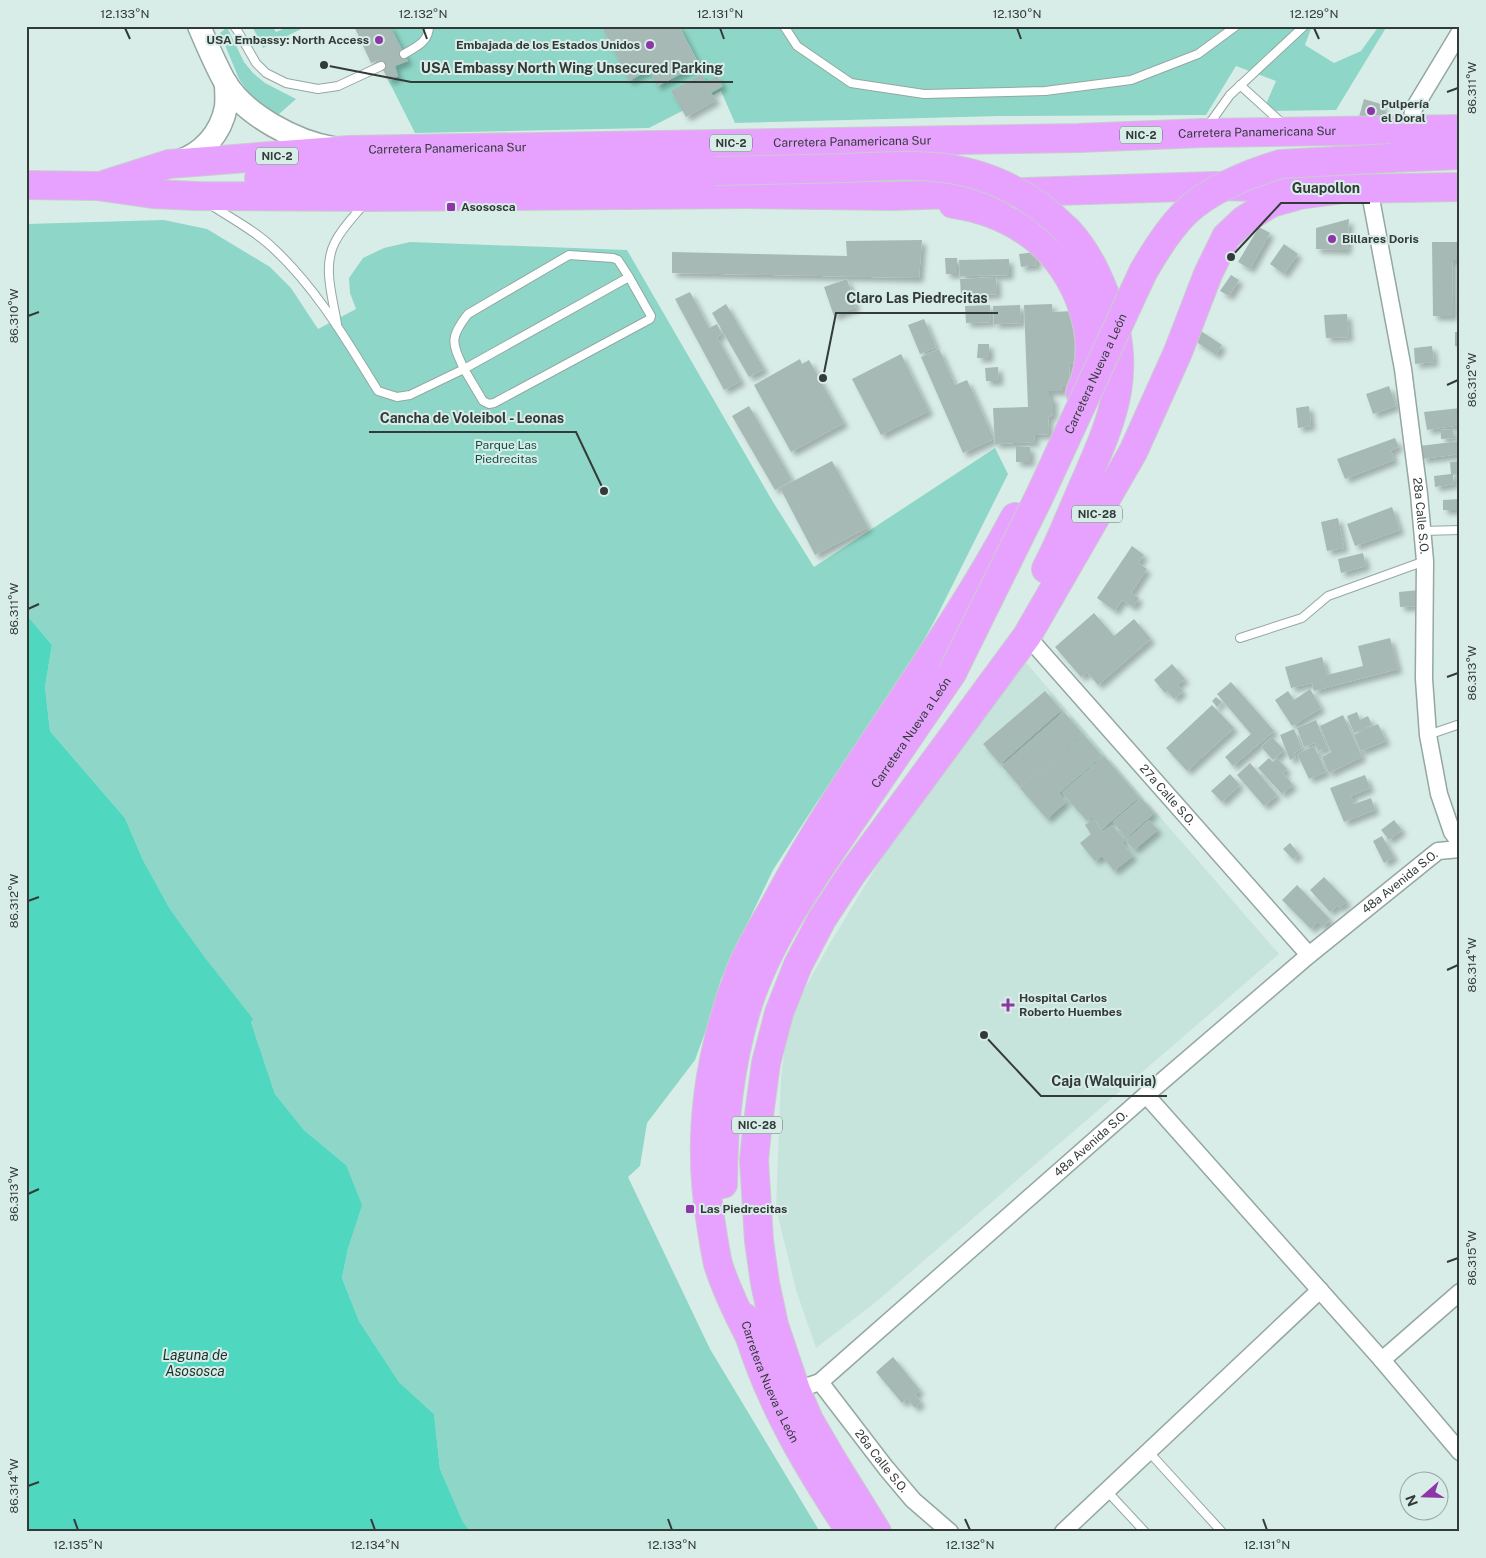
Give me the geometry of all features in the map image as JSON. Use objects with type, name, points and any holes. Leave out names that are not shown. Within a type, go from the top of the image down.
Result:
[{"type":"highway","name":"Carretera Panamericana Sur","points":[[98,186],[169,164],[349,150],[1068,138],[1203,133],[1460,129]]},
{"type":"highway","name":"Carretera Nueva a León","points":[[851,1532],[813,1475],[763,1375],[748,1336],[733,1275],[723,1202],[726,1110],[734,1056],[749,1003],[772,947],[799,898],[952,673],[1039,497],[1143,272],[1163,239],[1186,212],[1203,199],[1231,184],[1281,164],[1460,156]]},
{"type":"highway","points":[[98,186],[261,178],[934,167],[973,174],[999,182],[1025,195],[1054,217],[1076,240],[1088,257],[1105,293],[1116,331],[1121,358],[1118,391],[1112,415],[1106,434],[1056,549],[1032,594],[851,875]]},
{"type":"highway","name":"Carretera Panamericana Sur","points":[[26,185],[98,186],[153,194],[197,196],[370,197],[747,194],[892,196],[1214,186],[1460,187]]},
{"type":"highway","name":"Carretera Nueva a León","points":[[877,1532],[850,1492],[809,1420],[808,1386],[774,1325],[765,1283],[759,1241],[754,1168],[756,1130],[766,1063],[778,1013],[798,965],[822,919],[851,875],[1027,636],[1133,452],[1178,352],[1208,274],[1226,238],[1244,220],[1271,203],[1299,195],[1356,188]]},
{"type":"highway","points":[[748,1336],[729,1296],[718,1262],[708,1205],[705,1170],[705,1112],[717,1045],[742,968],[807,846],[999,548],[1049,454],[1082,386],[1088,367],[1090,350],[1086,321],[1076,289],[1059,262],[1035,237],[993,214],[970,206],[892,196]]},
{"type":"highway","points":[[726,1110],[739,1150],[739,1216],[742,1249],[761,1329],[774,1367],[780,1378],[788,1386],[808,1386]]},
{"type":"highway","points":[[808,1386],[794,1410],[797,1421],[825,1472],[830,1487],[831,1503]]},
{"type":"street","points":[[199,26],[226,83],[245,105],[268,123],[294,137],[321,146],[349,150]]},
{"type":"street","points":[[1411,129],[1413,110],[1460,32]]},
{"type":"street","points":[[169,164],[190,158],[207,145],[220,127],[226,106],[226,83]]},
{"type":"street","name":"28a Calle S.O.","points":[[1356,188],[1403,369],[1426,561],[1424,679],[1428,735],[1439,794],[1457,833]]},
{"type":"street","name":"27a Calle S.O.","points":[[1027,636],[1309,955]]},
{"type":"street","name":"48a Avenida S.O.","points":[[808,1386],[1309,955],[1438,851],[1460,849]]},
{"type":"street","points":[[1146,1095],[1382,1360],[1460,1452]]},
{"type":"street","points":[[1063,1532],[1320,1290]]},
{"type":"street","points":[[1382,1360],[1460,1292]]},
{"type":"street","name":"26a Calle S.O.","points":[[808,1386],[886,1468],[913,1500],[950,1532]]},
{"type":"lane","points":[[234,26],[256,63],[266,73],[286,83],[318,90],[338,86],[381,66]]},
{"type":"lane","points":[[404,54],[423,42],[429,34],[429,26]]},
{"type":"lane","points":[[784,26],[797,46],[851,83],[924,94],[1045,92],[1131,80],[1198,54],[1236,26]]},
{"type":"lane","points":[[1203,133],[1230,95],[1256,73],[1304,26]]},
{"type":"lane","points":[[1240,85],[1291,131]]},
{"type":"lane","points":[[197,196],[253,232],[274,249],[317,296],[378,391],[397,397],[410,396],[464,369],[629,278]]},
{"type":"lane","points":[[338,326],[330,283],[329,263],[334,243],[370,197]]},
{"type":"lane","points":[[570,255],[618,260],[650,313],[650,320],[494,403],[490,404],[483,401],[464,369],[454,348],[453,338],[468,314],[570,255]]},
{"type":"lane","points":[[1422,531],[1460,530]]},
{"type":"lane","points":[[1240,638],[1302,618],[1328,596],[1426,561]]},
{"type":"lane","points":[[1428,735],[1460,724]]},
{"type":"lane","points":[[1148,1451],[1222,1532]]},
{"type":"lane","points":[[1106,1490],[1145,1532]]},
{"type":"shaded area","name":"Hospital Carlos Roberto Huembes","points":[[1022,658],[1279,954],[876,1302],[816,1348],[796,1290],[776,1208],[781,1078],[789,1017],[829,945],[889,846]]},
{"type":"green space","points":[[252,26],[272,26],[276,32],[290,26],[307,26],[263,48]]},
{"type":"green space","points":[[361,26],[601,26],[629,80],[649,70],[658,86],[699,64],[679,26],[1312,26],[1305,45],[1334,63],[1361,51],[1379,26],[1387,26],[1336,110],[1263,111],[1276,81],[1236,66],[1206,115],[1000,116],[735,123],[721,91],[649,128],[415,133]]},
{"type":"green space","points":[[227,27],[244,62],[253,73],[265,83],[296,99],[278,115],[253,99],[239,79],[220,33]]},
{"type":"green space","name":"Parque Las Piedrecitas","points":[[164,220],[207,229],[270,267],[291,288],[318,329],[356,309],[350,293],[349,278],[363,258],[384,248],[410,242],[627,250],[773,502],[814,567],[995,448],[1008,474],[936,618],[900,683],[817,802],[773,870],[721,979],[710,1019],[695,1060],[647,1123],[640,1166],[628,1177],[710,1349],[820,1532],[471,1532],[463,1522],[440,1469],[434,1414],[399,1382],[359,1321],[342,1278],[348,1248],[346,1165],[304,1130],[275,1094],[251,1022],[170,909],[143,860],[125,818],[50,731],[45,687],[52,645],[26,614],[26,224]]},
{"type":"water","name":"Laguna de Asososca","points":[[26,614],[52,645],[45,687],[50,731],[125,818],[143,860],[170,909],[253,1019],[251,1022],[275,1094],[304,1130],[346,1165],[362,1205],[348,1248],[342,1278],[359,1321],[399,1382],[434,1414],[440,1469],[463,1522],[471,1532],[26,1532]]},
{"type":"building","name":"USA Embassy: North Access","points":[[354,26],[390,26],[408,61],[395,66],[398,76],[389,81],[378,60],[371,63]]},
{"type":"building","name":"Embajada de los Estados Unidos","points":[[601,26],[679,26],[699,65],[657,86],[649,70],[629,81]]},
{"type":"building","points":[[702,74],[706,82],[717,76],[723,86],[711,93],[716,100],[686,117],[671,91]]},
{"type":"building","name":"Pulpería el Doral","points":[[1364,99],[1384,105],[1378,123],[1359,117]]},
{"type":"building","name":"Billares Doris","points":[[1349,219],[1347,250],[1316,249],[1316,228]]},
{"type":"building","points":[[1259,227],[1270,233],[1250,269],[1238,262]]},
{"type":"building","points":[[922,240],[919,278],[672,273],[672,252],[847,256],[846,241]]},
{"type":"building","points":[[1432,242],[1460,242],[1460,260],[1452,260],[1453,316],[1433,316]]},
{"type":"building","points":[[1284,244],[1298,254],[1284,274],[1270,264]]},
{"type":"building","points":[[1036,252],[1037,265],[1021,267],[1019,254]]},
{"type":"building","points":[[945,258],[957,258],[957,274],[946,274]]},
{"type":"building","points":[[1009,259],[1009,275],[960,276],[959,260]]},
{"type":"building","points":[[1231,275],[1239,280],[1229,296],[1220,291]]},
{"type":"building","points":[[996,277],[997,294],[961,296],[960,279]]},
{"type":"building","points":[[847,279],[856,307],[834,316],[824,287]]},
{"type":"building","points":[[690,292],[709,328],[717,324],[722,334],[717,337],[741,381],[724,390],[675,299]]},
{"type":"building","points":[[726,304],[764,369],[749,377],[712,313]]},
{"type":"building","points":[[1052,304],[1052,312],[1074,311],[1077,363],[1069,364],[1070,387],[1063,387],[1063,391],[1049,391],[1049,397],[1053,397],[1053,415],[1048,417],[1049,434],[1034,435],[1035,442],[995,444],[993,408],[1028,407],[1024,305]]},
{"type":"building","points":[[990,305],[991,322],[966,323],[965,306]]},
{"type":"building","points":[[1020,305],[1021,323],[994,324],[993,306]]},
{"type":"building","points":[[1347,314],[1349,337],[1326,338],[1324,315]]},
{"type":"building","points":[[924,319],[936,347],[920,354],[908,325]]},
{"type":"building","points":[[1201,331],[1222,345],[1216,355],[1195,341]]},
{"type":"building","points":[[1455,332],[1460,332],[1460,347],[1455,346]]},
{"type":"building","points":[[978,344],[989,344],[989,358],[977,358]]},
{"type":"building","points":[[1432,346],[1434,362],[1415,364],[1414,348]]},
{"type":"building","points":[[939,349],[955,385],[967,380],[994,439],[963,453],[921,357]]},
{"type":"building","points":[[901,354],[929,411],[881,435],[852,379]]},
{"type":"building","points":[[800,359],[802,364],[809,360],[844,423],[791,452],[754,385]]},
{"type":"building","points":[[998,367],[999,381],[986,381],[985,368]]},
{"type":"building","points":[[1389,386],[1396,406],[1373,414],[1366,394]]},
{"type":"building","points":[[749,406],[792,480],[775,490],[732,416]]},
{"type":"building","points":[[1309,406],[1311,426],[1298,428],[1296,408]]},
{"type":"building","points":[[1460,408],[1460,425],[1427,430],[1424,412]]},
{"type":"building","points":[[1453,429],[1454,438],[1441,439],[1441,430]]},
{"type":"building","points":[[1395,438],[1399,447],[1391,450],[1394,460],[1345,479],[1337,459]]},
{"type":"building","points":[[1460,441],[1460,454],[1422,459],[1420,446]]},
{"type":"building","points":[[1016,446],[1030,447],[1030,462],[1016,462]]},
{"type":"building","points":[[832,461],[868,527],[815,555],[780,488]]},
{"type":"building","points":[[1460,461],[1460,474],[1453,475],[1454,484],[1435,487],[1434,476],[1451,474],[1450,462]]},
{"type":"building","points":[[1460,499],[1460,510],[1443,510],[1443,500]]},
{"type":"building","points":[[1392,507],[1400,530],[1355,546],[1347,524]]},
{"type":"building","points":[[1338,518],[1344,548],[1327,551],[1321,522]]},
{"type":"building","points":[[1132,546],[1144,555],[1138,563],[1147,569],[1131,593],[1139,598],[1133,607],[1122,600],[1115,611],[1097,598]]},
{"type":"building","points":[[1363,553],[1366,566],[1341,573],[1338,559]]},
{"type":"building","points":[[1419,590],[1420,606],[1400,607],[1399,592]]},
{"type":"building","points":[[1094,613],[1114,636],[1134,619],[1151,639],[1098,685],[1087,672],[1081,677],[1055,647]]},
{"type":"building","points":[[1390,638],[1398,669],[1314,691],[1312,683],[1291,688],[1285,667],[1322,657],[1327,675],[1363,666],[1358,646]]},
{"type":"building","points":[[1172,664],[1185,679],[1177,685],[1183,691],[1174,699],[1167,691],[1165,693],[1154,680]]},
{"type":"building","points":[[1231,682],[1274,731],[1233,766],[1225,757],[1251,734],[1217,694]]},
{"type":"building","points":[[1310,689],[1321,708],[1292,726],[1275,700],[1288,691],[1294,700]]},
{"type":"building","points":[[1045,691],[1061,710],[1000,764],[983,744]]},
{"type":"building","points":[[1216,697],[1222,702],[1217,707],[1212,701]]},
{"type":"building","points":[[1212,705],[1234,728],[1187,771],[1166,748]]},
{"type":"building","points":[[1064,712],[1082,733],[1020,787],[1002,766]]},
{"type":"building","points":[[1357,712],[1360,720],[1368,716],[1372,725],[1354,733],[1347,716]]},
{"type":"building","points":[[1343,715],[1362,757],[1329,773],[1322,757],[1331,752],[1320,726]]},
{"type":"building","points":[[1316,720],[1327,748],[1318,751],[1315,743],[1304,747],[1297,728]]},
{"type":"building","points":[[1378,724],[1386,741],[1361,751],[1354,735]]},
{"type":"building","points":[[1294,729],[1302,749],[1294,753],[1296,757],[1290,760],[1280,735]]},
{"type":"building","points":[[1083,734],[1102,756],[1059,793],[1066,802],[1047,819],[1020,788]]},
{"type":"building","points":[[1272,737],[1284,750],[1273,760],[1261,747]]},
{"type":"building","points":[[1314,746],[1326,772],[1309,779],[1297,754]]},
{"type":"building","points":[[1104,756],[1139,797],[1102,829],[1092,817],[1087,821],[1062,793]]},
{"type":"building","points":[[1269,758],[1273,762],[1277,758],[1287,769],[1283,773],[1293,785],[1282,794],[1258,768]]},
{"type":"building","points":[[1250,763],[1277,795],[1264,806],[1237,775]]},
{"type":"building","points":[[1230,774],[1240,785],[1222,802],[1211,791]]},
{"type":"building","points":[[1365,775],[1370,788],[1351,796],[1354,804],[1371,798],[1375,810],[1344,822],[1330,788]]},
{"type":"building","points":[[1141,798],[1154,813],[1126,838],[1113,822]]},
{"type":"building","points":[[1093,819],[1103,832],[1112,825],[1125,840],[1122,842],[1133,856],[1114,871],[1102,856],[1095,861],[1080,843],[1091,834],[1085,825]]},
{"type":"building","points":[[1149,820],[1158,830],[1134,850],[1126,841]]},
{"type":"building","points":[[1394,820],[1402,830],[1389,840],[1381,830]]},
{"type":"building","points":[[1382,836],[1394,857],[1384,863],[1373,841]]},
{"type":"building","points":[[1290,843],[1299,854],[1293,859],[1283,849]]},
{"type":"building","points":[[1324,877],[1347,901],[1340,908],[1338,905],[1330,912],[1310,890]]},
{"type":"building","points":[[1297,885],[1330,919],[1323,927],[1318,922],[1311,929],[1282,900]]},
{"type":"building","points":[[893,1357],[920,1390],[915,1395],[921,1402],[915,1408],[907,1399],[902,1403],[876,1372]]},
{"type":"place","name":"USA Embassy: North Access","points":[[379,40]]},
{"type":"place","name":"Embajada de los Estados Unidos","points":[[650,45]]},
{"type":"place","name":"USA Embassy North Wing Unsecured Parking","points":[[324,65]]},
{"type":"place","name":"Pulpería el Doral","points":[[1371,111]]},
{"type":"place","name":"Asososca","points":[[451,207]]},
{"type":"place","name":"Billares Doris","points":[[1332,239]]},
{"type":"place","name":"Guapollon","points":[[1231,257]]},
{"type":"place","name":"Claro Las Piedrecitas","points":[[823,378]]},
{"type":"place","name":"Cancha de Voleibol - Leonas","points":[[604,491]]},
{"type":"place","name":"Hospital Carlos Roberto Huembes","points":[[1008,1005]]},
{"type":"place","name":"Caja (Walquiria)","points":[[984,1035]]},
{"type":"place","name":"Las Piedrecitas","points":[[690,1209]]}]
